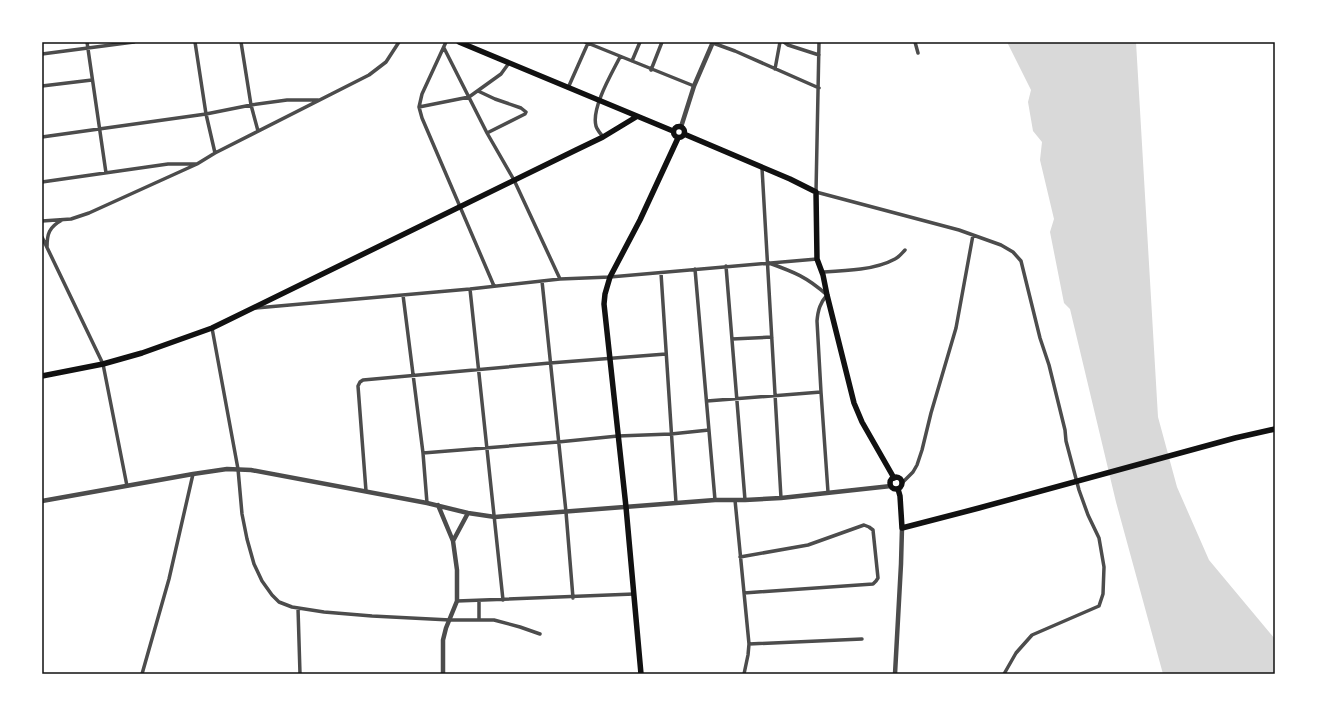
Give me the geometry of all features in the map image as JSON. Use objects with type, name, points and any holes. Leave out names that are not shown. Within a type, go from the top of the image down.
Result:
[{"type":"main road","points":[[459,42],[673,131],[674,135],[678,138]]},
{"type":"main road","points":[[42,376],[103,364],[166,345],[212,328],[603,137],[636,116]]},
{"type":"main road","points":[[673,131],[675,128],[681,127],[684,134],[816,192],[817,259],[822,272],[854,403],[862,422],[894,478]]},
{"type":"main road","points":[[642,674],[611,358],[604,304],[610,277],[640,220],[678,138],[682,137],[684,134]]},
{"type":"main road","points":[[898,489],[900,496],[902,528],[1235,438],[1275,429]]},
{"type":"main road","points":[[894,478],[900,478],[902,483],[901,487],[898,489],[894,489],[891,486],[890,482],[894,478]]},
{"type":"street","points":[[87,42],[106,173]]},
{"type":"street","points":[[42,54],[134,42]]},
{"type":"street","points":[[195,42],[206,114],[215,153]]},
{"type":"street","points":[[241,42],[251,105],[258,131]]},
{"type":"street","points":[[47,248],[47,236],[49,231],[61,221],[89,213],[197,164],[215,153],[368,75],[386,62],[399,42]]},
{"type":"street","points":[[446,42],[422,94],[419,107],[422,118],[459,207],[494,286]]},
{"type":"street","points":[[632,61],[640,42]]},
{"type":"street","points":[[652,70],[662,42]]},
{"type":"street","points":[[775,69],[780,42]]},
{"type":"street","points":[[784,42],[819,55]]},
{"type":"street","points":[[819,42],[816,192],[959,230],[1001,245],[1013,252],[1021,261],[1040,338],[1049,365],[1065,430],[1066,441],[1079,490],[1088,515],[1099,538],[1104,567],[1103,594],[1099,606],[1032,635],[1016,653],[1004,674]]},
{"type":"street","points":[[915,42],[918,54]]},
{"type":"street","points":[[568,88],[586,43],[694,86]]},
{"type":"street","points":[[681,127],[694,86],[713,43],[819,88]]},
{"type":"street","points":[[444,48],[487,133],[514,180],[560,279]]},
{"type":"street","points":[[603,137],[596,126],[596,113],[599,101],[620,57]]},
{"type":"street","points":[[419,107],[469,98],[501,74],[509,63]]},
{"type":"street","points":[[42,86],[92,80]]},
{"type":"street","points":[[478,91],[521,108],[526,112],[525,114],[487,133]]},
{"type":"street","points":[[42,137],[206,114],[286,100],[320,100]]},
{"type":"street","points":[[42,182],[168,164],[197,164]]},
{"type":"street","points":[[762,168],[781,498]]},
{"type":"street","points":[[42,221],[71,219]]},
{"type":"street","points":[[902,483],[913,472],[922,450],[931,413],[956,328],[973,235]]},
{"type":"street","points":[[42,237],[103,364],[127,486]]},
{"type":"street","points":[[822,272],[846,271],[876,266],[896,259],[905,250]]},
{"type":"street","points":[[253,308],[470,289],[560,279],[610,277],[767,262],[817,259]]},
{"type":"street","points":[[767,262],[793,271],[804,277],[815,284],[827,295],[820,304],[818,316],[821,392],[828,492]]},
{"type":"street","points":[[726,266],[744,500]]},
{"type":"street","points":[[695,269],[715,500]]},
{"type":"street","points":[[661,273],[676,503]]},
{"type":"street","points":[[542,281],[566,512],[573,598]]},
{"type":"street","points":[[470,289],[503,600]]},
{"type":"street","points":[[403,295],[423,453],[427,503]]},
{"type":"street","points":[[212,328],[238,469],[242,514],[247,539],[254,564],[262,582],[279,602],[298,608],[324,612],[450,620],[494,620],[505,622],[540,634]]},
{"type":"street","points":[[732,339],[772,337]]},
{"type":"street","points":[[366,491],[359,384],[363,380],[666,354]]},
{"type":"street","points":[[707,401],[821,392]]},
{"type":"street","points":[[423,453],[618,436],[671,434],[709,430]]},
{"type":"street","points":[[42,501],[193,474],[238,469],[251,470],[366,491],[438,505],[468,513],[495,517],[715,500],[781,498],[891,486]]},
{"type":"street","points":[[142,674],[169,579],[193,474]]},
{"type":"street","points":[[735,500],[748,644],[748,655],[744,674]]},
{"type":"street","points":[[438,505],[453,541],[457,570],[457,601],[443,640],[443,674]]},
{"type":"street","points":[[453,541],[468,513]]},
{"type":"street","points":[[740,557],[808,545],[864,525],[873,530],[878,578],[873,584],[744,593]]},
{"type":"street","points":[[895,674],[902,528]]},
{"type":"street","points":[[457,601],[573,598],[635,594]]},
{"type":"street","points":[[479,619],[480,601]]},
{"type":"street","points":[[298,608],[300,674]]},
{"type":"street","points":[[748,644],[862,639]]},
{"type":"shaded area","points":[[1007,42],[1136,42],[1158,417],[1177,487],[1209,560],[1275,639],[1275,674],[1163,674],[1116,502],[1070,309],[1064,303],[1050,232],[1054,219],[1040,160],[1042,142],[1033,131],[1028,102],[1031,90]]}]
